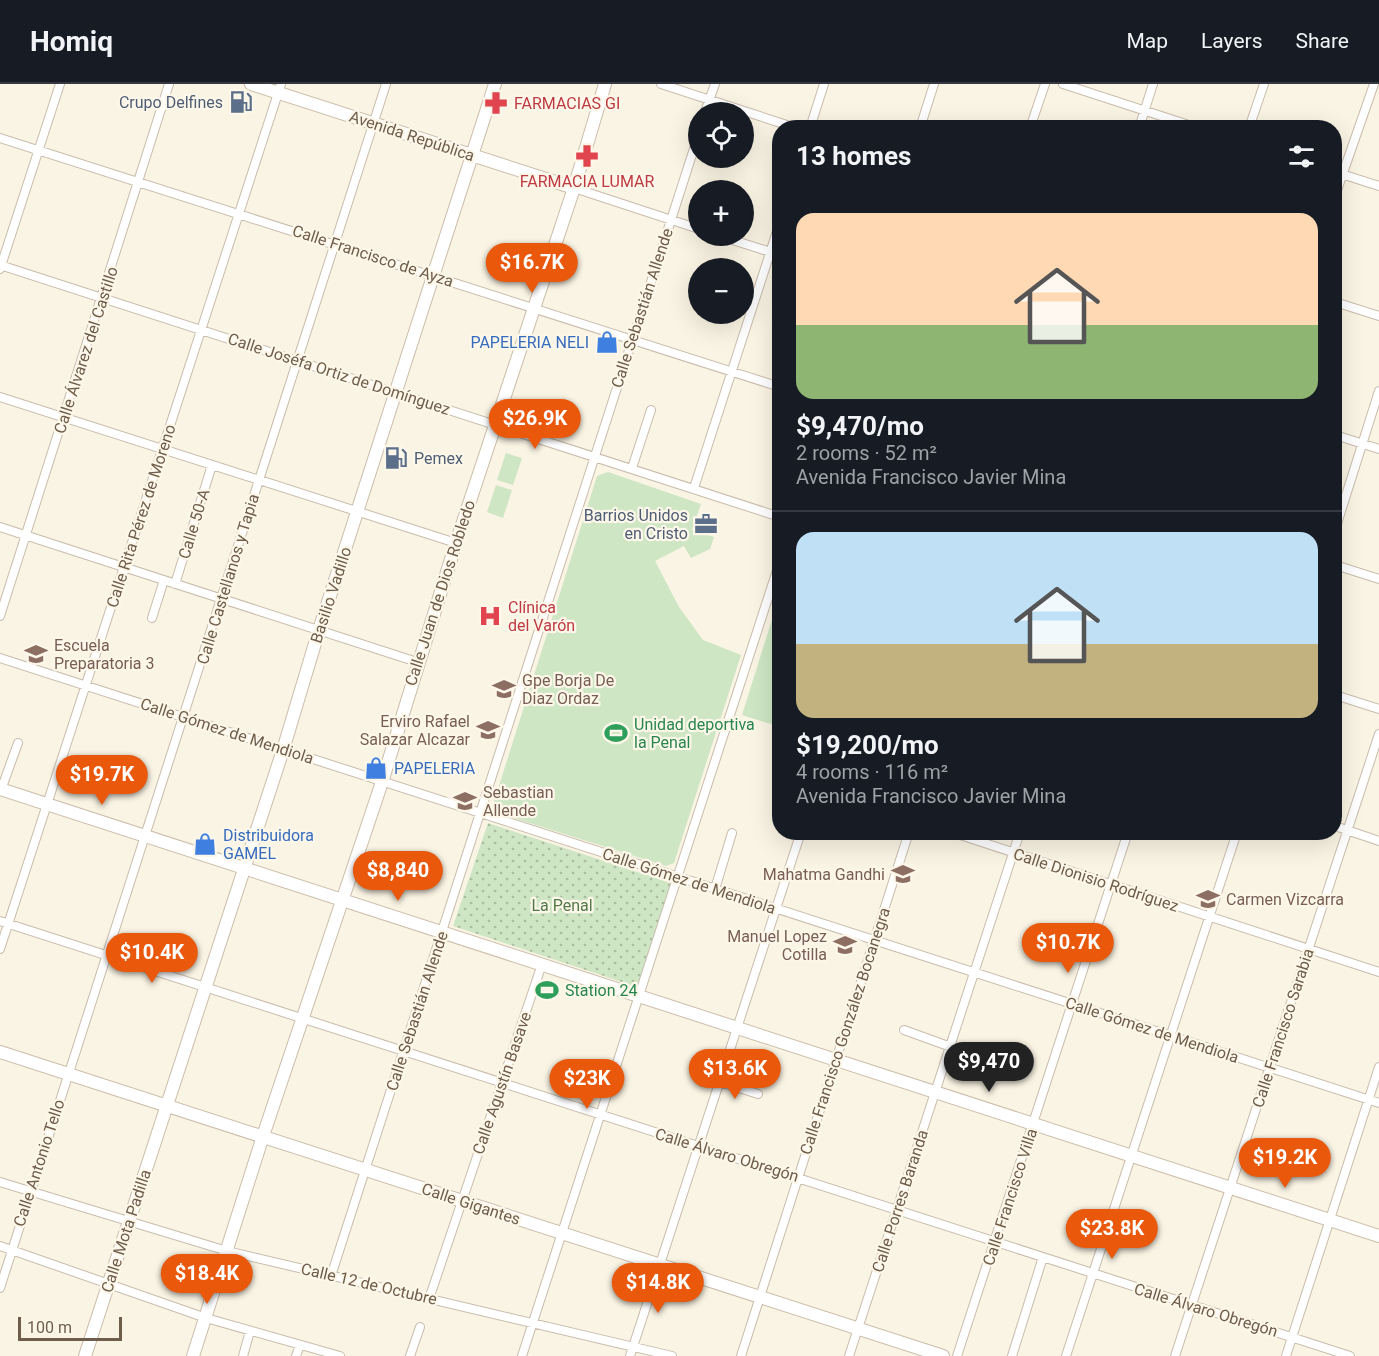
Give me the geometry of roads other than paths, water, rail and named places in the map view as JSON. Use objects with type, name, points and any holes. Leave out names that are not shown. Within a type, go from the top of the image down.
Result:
[{"type":"street","points":[[0,266],[60,84]]},
{"type":"street","name":"Calle Álvarez del Castillo","points":[[0,616],[24,535],[103,298],[169,84]]},
{"type":"street","name":"Avenida República","points":[[251,84],[279,88],[373,123],[574,188]]},
{"type":"street","name":"Calle Castellanos y Tapia","points":[[68,1074],[386,84]]},
{"type":"street","name":"Basilio Vadillo","points":[[167,1105],[284,750],[319,630],[495,84]]},
{"type":"street","name":"Calle Juan de Dios Robledo","points":[[194,1356],[263,1136],[344,900],[417,662],[574,188],[605,84]]},
{"type":"street","points":[[661,84],[772,120]]},
{"type":"street","points":[[710,100],[715,84]]},
{"type":"street","points":[[813,120],[824,84]]},
{"type":"street","points":[[923,120],[934,84]]},
{"type":"street","points":[[1033,120],[1045,84]]},
{"type":"street","points":[[1063,84],[1173,120]]},
{"type":"street","points":[[1141,120],[1153,84]]},
{"type":"street","points":[[1252,120],[1264,84]]},
{"type":"street","points":[[1342,165],[1374,84]]},
{"type":"street","name":"Calle Rita Pérez de Moreno","points":[[0,949],[4,923],[48,805],[279,88]]},
{"type":"street","name":"Calle Francisco de Ayza","points":[[0,138],[139,180],[772,384]]},
{"type":"street","name":"Calle Sebastián Allende","points":[[331,1276],[444,932],[688,167]]},
{"type":"street","points":[[1342,174],[1379,186]]},
{"type":"street","points":[[574,188],[688,225]]},
{"type":"street","points":[[752,246],[771,252]]},
{"type":"street","points":[[694,488],[772,249]]},
{"type":"street","name":"Calle Joséfa Ortiz de Domínguez","points":[[0,266],[202,329],[772,514]]},
{"type":"street","points":[[1342,304],[1379,316]]},
{"type":"street","points":[[1342,507],[1379,391]]},
{"type":"street","points":[[0,397],[456,543]]},
{"type":"street","points":[[632,468],[651,410]]},
{"type":"street","points":[[1342,437],[1379,449]]},
{"type":"street","name":"Calle 50-A","points":[[175,584],[212,465]]},
{"type":"street","points":[[0,527],[417,662]]},
{"type":"street","points":[[1342,567],[1379,579]]},
{"type":"street","points":[[152,618],[164,580]]},
{"type":"street","points":[[522,1356],[772,586]]},
{"type":"street","name":"Calle Gómez de Mendiola","points":[[0,658],[1379,1104]]},
{"type":"street","points":[[1342,696],[1379,709]]},
{"type":"street","name":"Calle Francisco Sarabia","points":[[1175,1356],[1379,734]]},
{"type":"street","points":[[18,743],[1,789],[1379,1236]]},
{"type":"street","points":[[1342,828],[1379,841]]},
{"type":"street","points":[[715,889],[732,833]]},
{"type":"street","points":[[632,1351],[798,840]]},
{"type":"street","name":"Calle Francisco González Bocanegra","points":[[741,1356],[906,840]]},
{"type":"street","name":"Calle Dionisio Rodríguez","points":[[975,840],[1379,972]]},
{"type":"street","name":"Calle Porres Baranda","points":[[849,1356],[1017,840]]},
{"type":"street","name":"Calle Francisco Villa","points":[[957,1356],[1125,840]]},
{"type":"street","points":[[1066,1356],[1235,840]]},
{"type":"street","name":"Calle Álvaro Obregón","points":[[4,923],[1350,1356]]},
{"type":"street","name":"Calle Agustín Basave","points":[[429,1299],[542,964]]},
{"type":"street","points":[[904,1030],[951,1047]]},
{"type":"street","name":"Calle Gigantes","points":[[0,1052],[943,1356]]},
{"type":"street","points":[[1286,1356],[1379,1067]]},
{"type":"street","name":"Calle Antonio Tello","points":[[0,1288],[68,1074]]},
{"type":"street","points":[[720,1082],[758,1094]]},
{"type":"street","name":"Calle Mota Padilla","points":[[85,1356],[167,1105]]},
{"type":"street","name":"Calle 12 de Octubre","points":[[0,1182],[227,1251],[532,1323],[632,1351],[672,1356]]},
{"type":"street","points":[[0,1246],[206,1318],[340,1356]]},
{"type":"street","points":[[1012,1356],[1042,1257]]},
{"type":"street","points":[[410,1356],[420,1327]]},
{"type":"street","points":[[243,1356],[250,1331]]},
{"type":"street","points":[[296,1356],[300,1345]]},
{"type":"place","name":"Crupo Delfines","points":[[241,102]]},
{"type":"place","name":"FARMACIAS GI","points":[[496,103]]},
{"type":"place","name":"FARMACIA LUMAR","points":[[587,156]]},
{"type":"place","name":"PAPELERIA NELI","points":[[607,342]]},
{"type":"place","name":"Pemex","points":[[396,458]]},
{"type":"place","name":"Barrios Unidos en Cristo","points":[[706,524]]},
{"type":"place","name":"Clínica del Varón","points":[[490,616]]},
{"type":"place","name":"Escuela Preparatoria 3","points":[[36,654]]},
{"type":"place","name":"Gpe Borja De Diaz Ordaz","points":[[504,689]]},
{"type":"place","name":"Erviro Rafael Salazar Alcazar","points":[[488,730]]},
{"type":"place","name":"Unidad deportiva la Penal","points":[[616,733]]},
{"type":"place","name":"PAPELERIA","points":[[376,768]]},
{"type":"place","name":"Sebastian Allende","points":[[465,801]]},
{"type":"place","name":"Distribuidora GAMEL","points":[[205,844]]},
{"type":"place","name":"Mahatma Gandhi","points":[[903,874]]},
{"type":"place","name":"Carmen Vizcarra","points":[[1208,899]]},
{"type":"place","name":"Manuel Lopez Cotilla","points":[[845,945]]},
{"type":"place","name":"Station 24","points":[[547,990]]},
{"type":"park label","name":"La Penal","points":[[562,905]]}]
